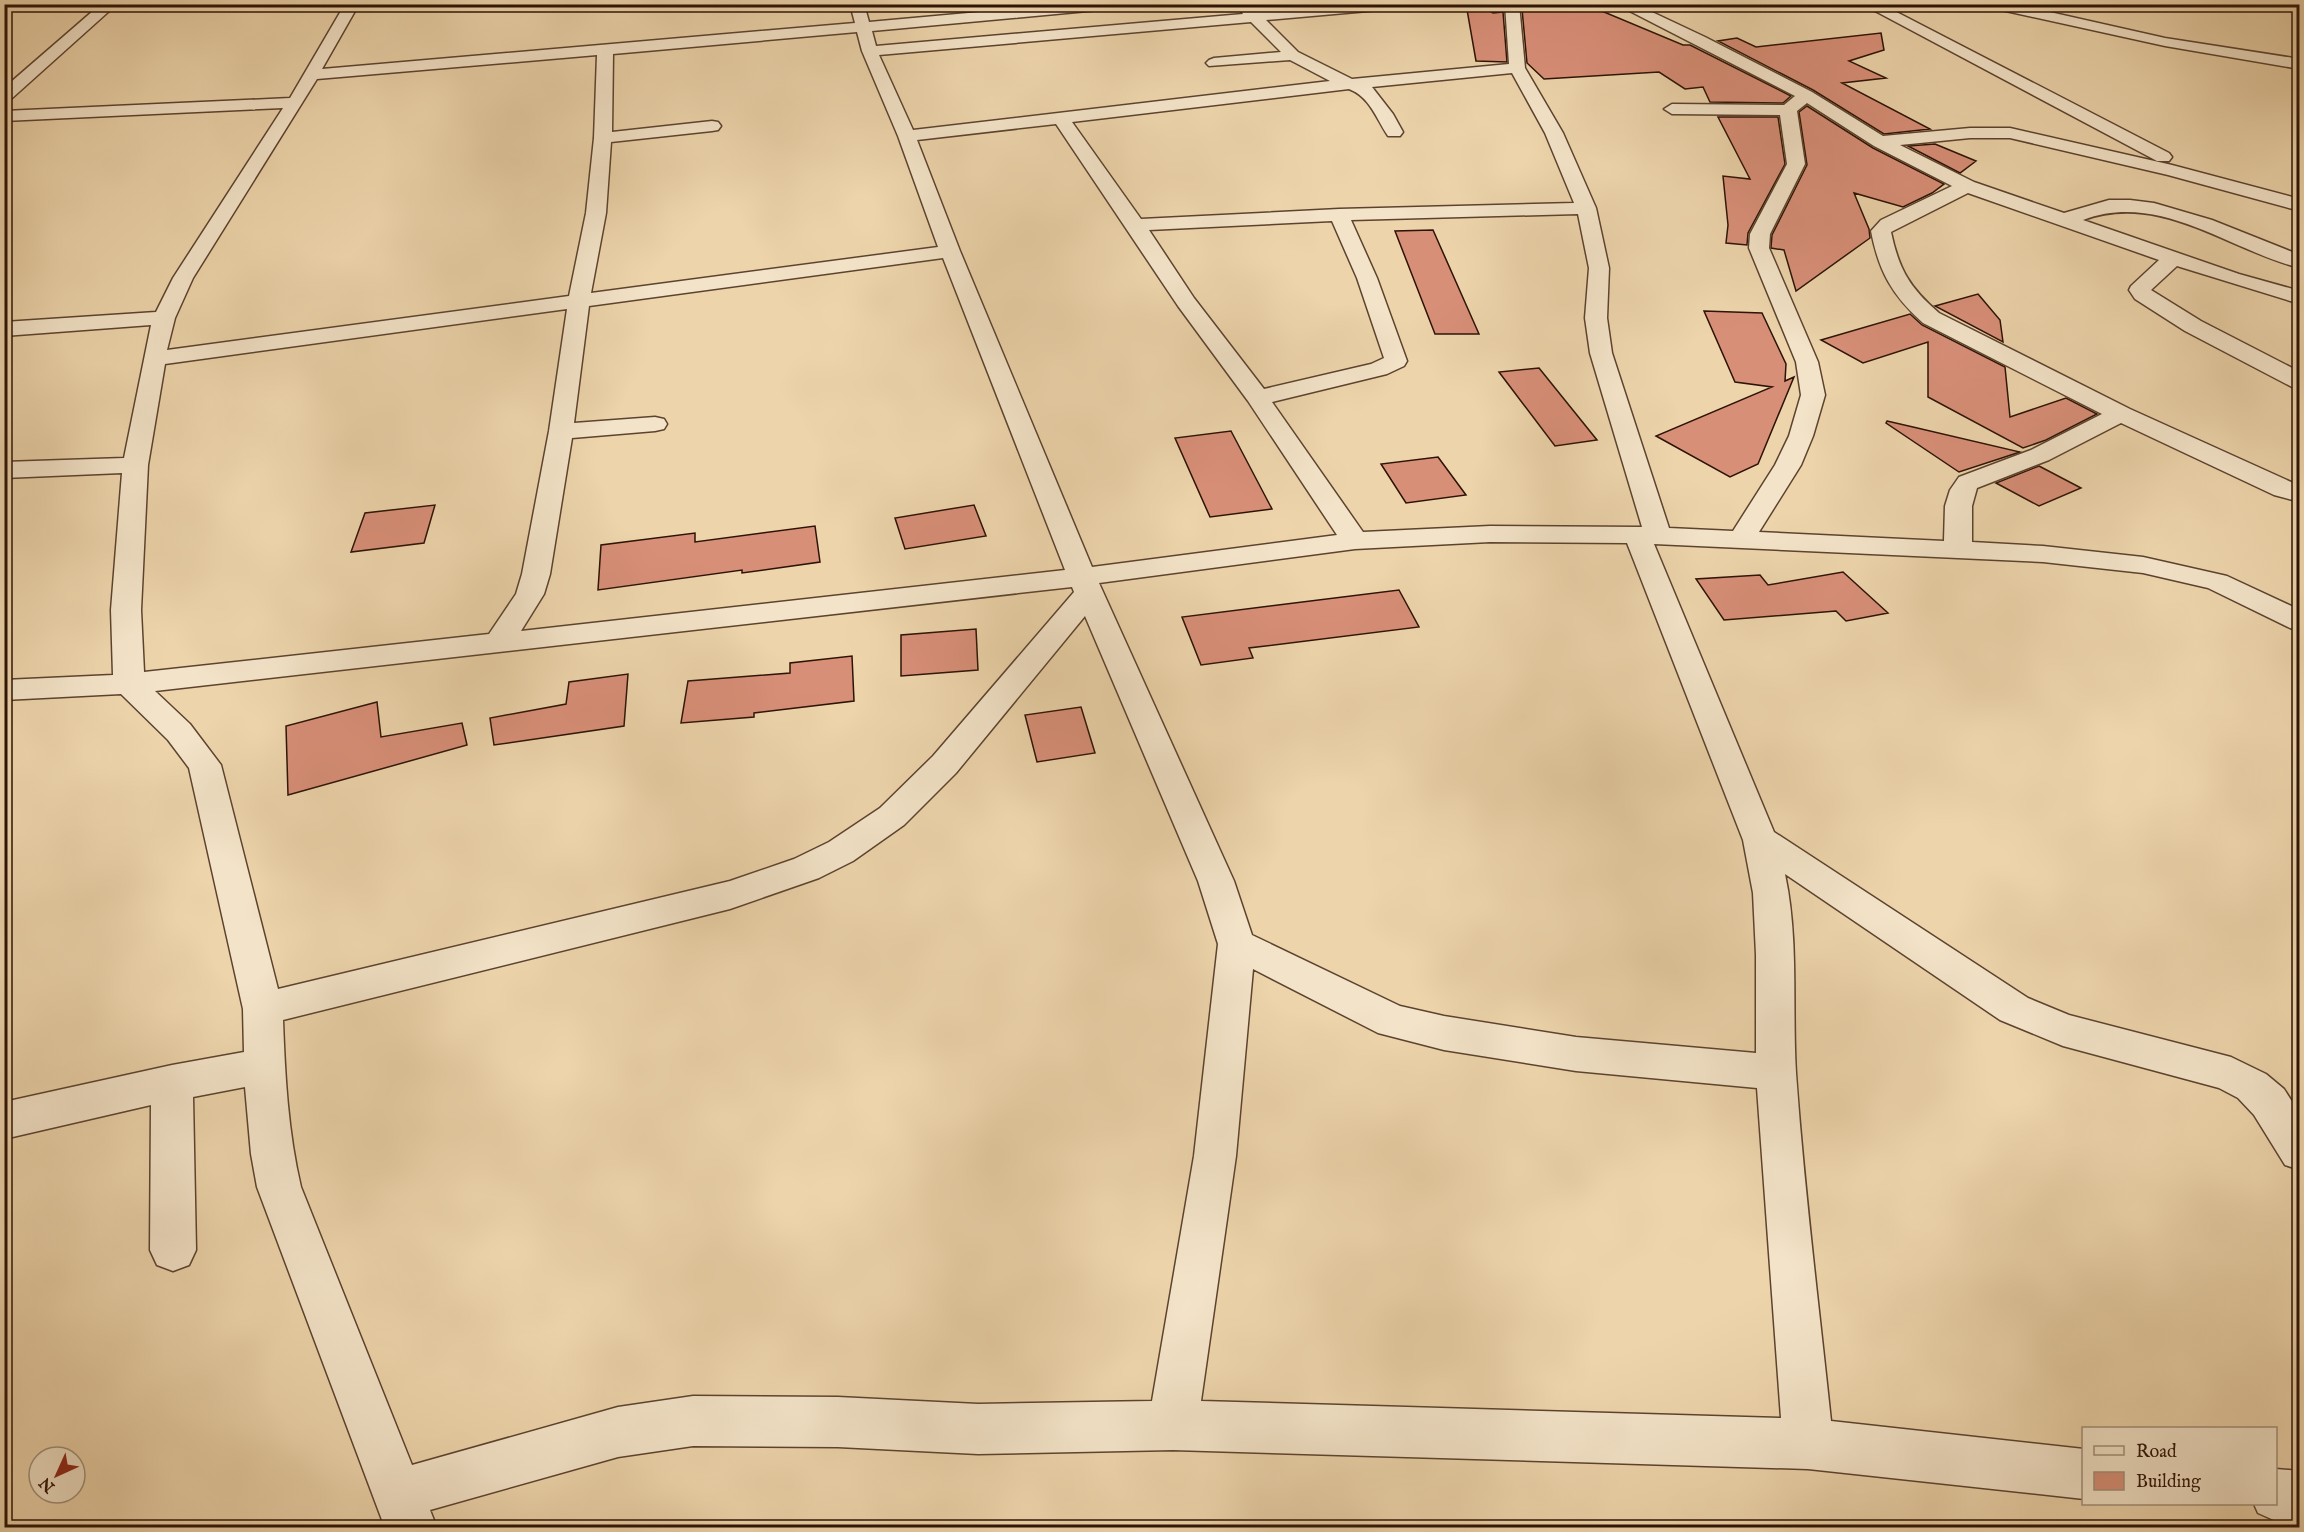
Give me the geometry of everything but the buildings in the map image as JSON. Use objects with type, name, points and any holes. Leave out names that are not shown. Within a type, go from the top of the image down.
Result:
[{"type":"street","points":[[4,97],[110,4]]},
{"type":"street","points":[[863,35],[1055,10],[1120,4]]},
{"type":"street","points":[[1242,4],[1293,55],[1349,84],[1366,90],[1385,114],[1394,132]]},
{"type":"street","points":[[310,75],[605,51],[863,35],[1074,32],[1402,4]]},
{"type":"street","points":[[1512,4],[1517,68],[1554,133],[1586,208],[1599,268],[1596,318],[1601,353],[1648,536],[1760,840],[1771,893],[1775,954],[1776,1072],[1808,1444]]},
{"type":"street","points":[[1623,4],[1700,40],[1806,95],[1880,142],[1967,186],[2245,283],[2300,298]]},
{"type":"street","points":[[1869,4],[2126,136],[2166,159],[2171,164],[2172,170]]},
{"type":"street","points":[[2277,4],[2300,9]]},
{"type":"street","points":[[357,5],[310,75],[295,103],[195,258],[164,318],[154,359],[135,465],[126,610],[129,684],[178,732],[205,765],[263,1009],[264,1066],[272,1154],[279,1187],[405,1511],[562,1446],[618,1432],[693,1421],[838,1422],[978,1430],[1173,1425],[1808,1444],[2082,1474]]},
{"type":"street","points":[[1993,5],[2164,42],[2300,64]]},
{"type":"street","points":[[1055,10],[1074,32]]},
{"type":"street","points":[[863,35],[907,136],[950,250],[1086,585],[1216,881],[1237,945],[1215,1156],[1173,1425]]},
{"type":"street","points":[[498,643],[530,594],[536,574],[561,431],[579,301],[596,213],[603,138],[605,51]]},
{"type":"street","points":[[1214,63],[1293,55]]},
{"type":"street","points":[[907,136],[1349,84],[1517,68]]},
{"type":"street","points":[[1672,109],[1788,110],[1806,95]]},
{"type":"street","points":[[4,116],[295,103]]},
{"type":"street","points":[[1740,541],[1788,465],[1801,436],[1813,395],[1807,362],[1762,260],[1759,248],[1760,234],[1796,164],[1788,110]]},
{"type":"street","points":[[1060,117],[1186,301],[1258,398],[1355,541]]},
{"type":"street","points":[[603,138],[712,126]]},
{"type":"street","points":[[1880,142],[1970,133],[2010,133],[2172,170],[2300,205]]},
{"type":"street","points":[[1967,186],[1888,224],[1881,231],[1886,256],[1895,278],[1913,302],[1931,318],[2121,414],[2283,489],[2300,494]]},
{"type":"street","points":[[2064,220],[2106,206],[2145,208],[2213,227],[2299,262]]},
{"type":"street","points":[[1136,225],[1339,215],[1586,208]]},
{"type":"street","points":[[1258,398],[1379,369],[1396,361],[1367,278],[1339,215]]},
{"type":"street","points":[[154,359],[950,250]]},
{"type":"street","points":[[2173,258],[2142,286],[2140,290],[2143,294],[2193,326],[2300,382]]},
{"type":"street","points":[[2245,283],[2299,262]]},
{"type":"street","points":[[4,329],[164,318]]},
{"type":"street","points":[[1958,550],[1958,504],[1962,491],[1968,483],[2040,455],[2121,414]]},
{"type":"street","points":[[561,431],[655,424]]},
{"type":"street","points":[[4,470],[135,465]]},
{"type":"street","points":[[4,690],[129,684],[498,643],[1086,585],[1355,541],[1490,534],[1648,536],[1958,550],[2110,561],[2217,582],[2300,622]]},
{"type":"street","points":[[263,1009],[716,899],[809,866],[843,850],[871,833],[925,786],[950,759],[1086,585]]},
{"type":"street","points":[[1760,840],[2014,1009],[2063,1030],[2231,1074],[2252,1086],[2269,1102],[2300,1151]]},
{"type":"street","points":[[1237,945],[1392,1021],[1444,1033],[1576,1054],[1776,1072]]},
{"type":"street","points":[[4,1121],[172,1083],[264,1066]]},
{"type":"street","points":[[172,1083],[174,1250]]},
{"type":"street","points":[[2277,1495],[2300,1497]]}]
